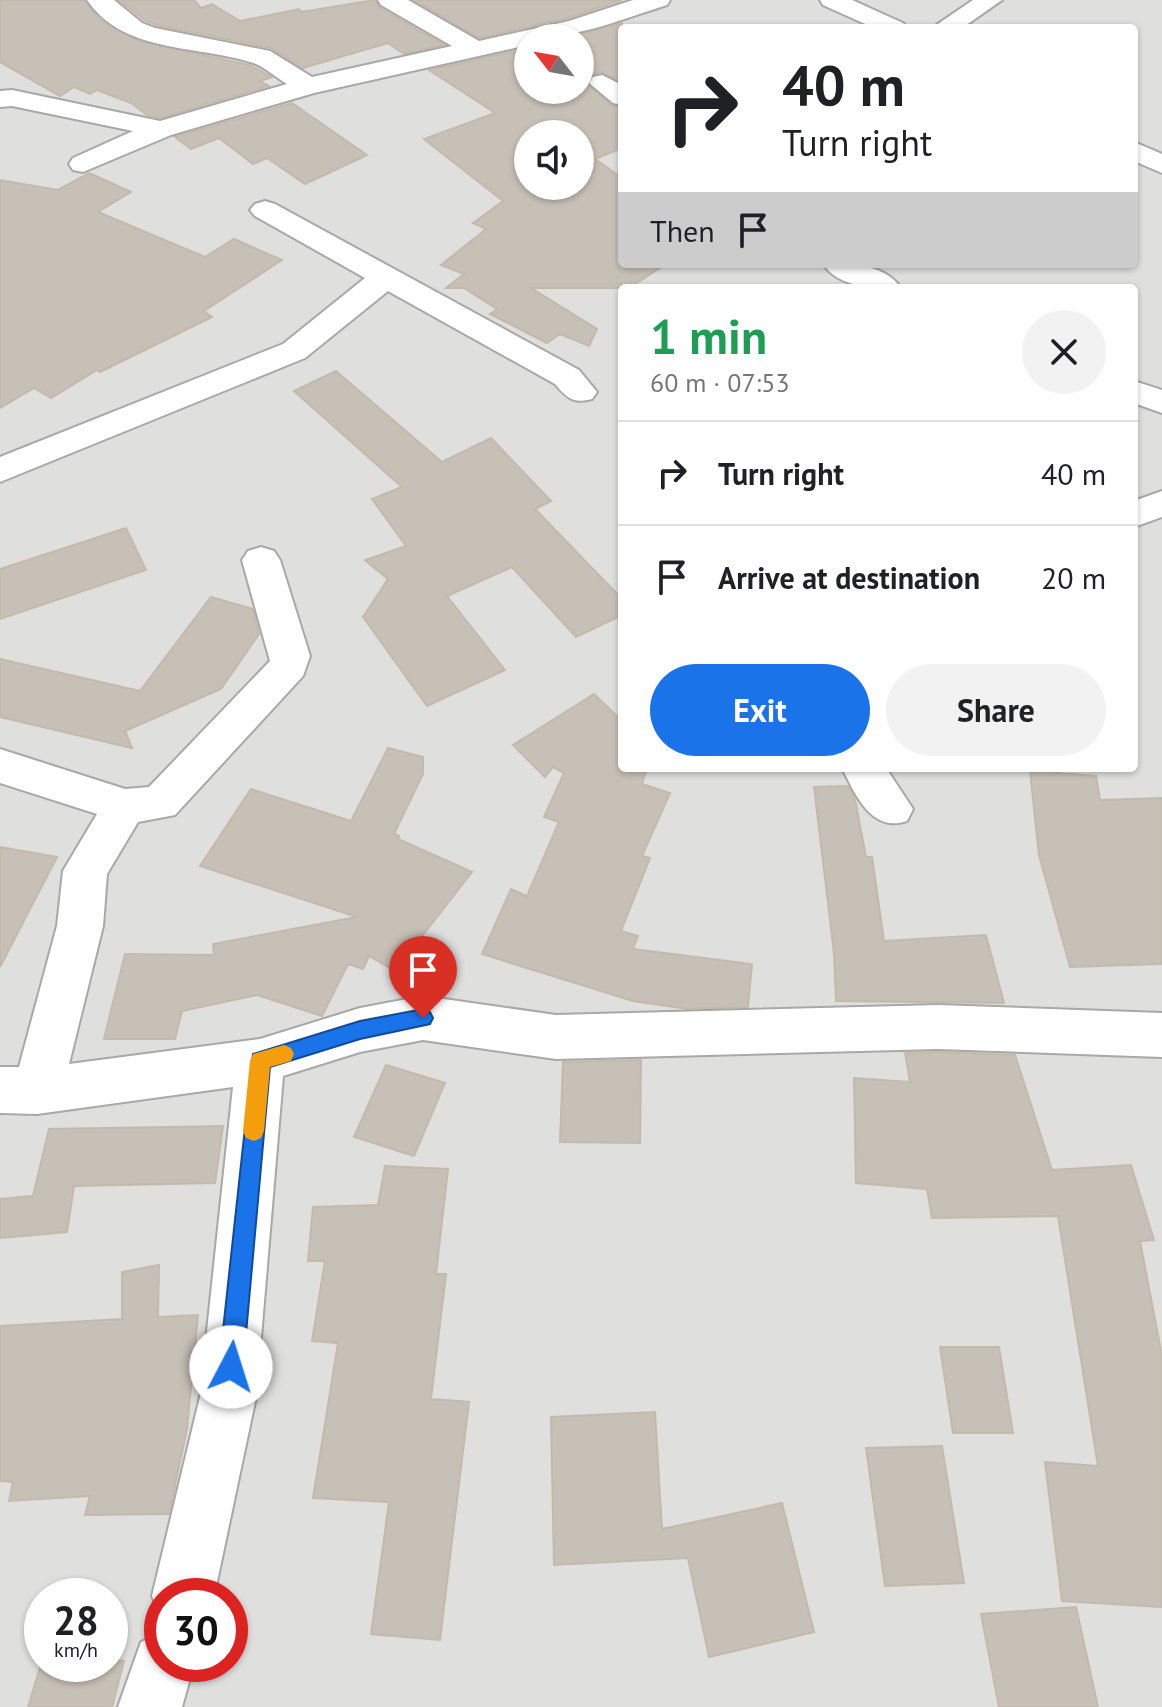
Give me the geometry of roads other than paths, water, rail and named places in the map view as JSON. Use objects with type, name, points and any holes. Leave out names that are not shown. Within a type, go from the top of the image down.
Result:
[{"type":"street","points":[[99,0],[133,28],[149,34],[261,56],[308,86]]},
{"type":"street","points":[[390,0],[473,48]]},
{"type":"street","points":[[83,164],[161,129],[308,86],[575,27],[658,0]]},
{"type":"street","points":[[832,0],[885,24]]},
{"type":"street","points":[[951,24],[990,0]]},
{"type":"street","points":[[0,99],[12,98],[161,129]]},
{"type":"street","points":[[1138,152],[1162,165]]},
{"type":"street","points":[[265,210],[567,377],[580,392]]},
{"type":"street","points":[[846,268],[878,284]]},
{"type":"street","points":[[0,470],[294,351],[386,277]]},
{"type":"street","points":[[1138,393],[1162,402]]},
{"type":"street","points":[[1138,513],[1162,503]]},
{"type":"street","points":[[0,766],[125,806],[160,803],[289,666],[290,656],[261,560]]},
{"type":"street","points":[[866,772],[892,809]]},
{"type":"street","points":[[125,806],[85,871],[80,926],[18,1091],[260,1061],[314,1047],[360,1030],[423,1018],[556,1037],[938,1027],[1162,1035]]},
{"type":"street","points":[[187,1578],[228,1397],[260,1061]]},
{"type":"street","points":[[150,1707],[158,1682]]}]
